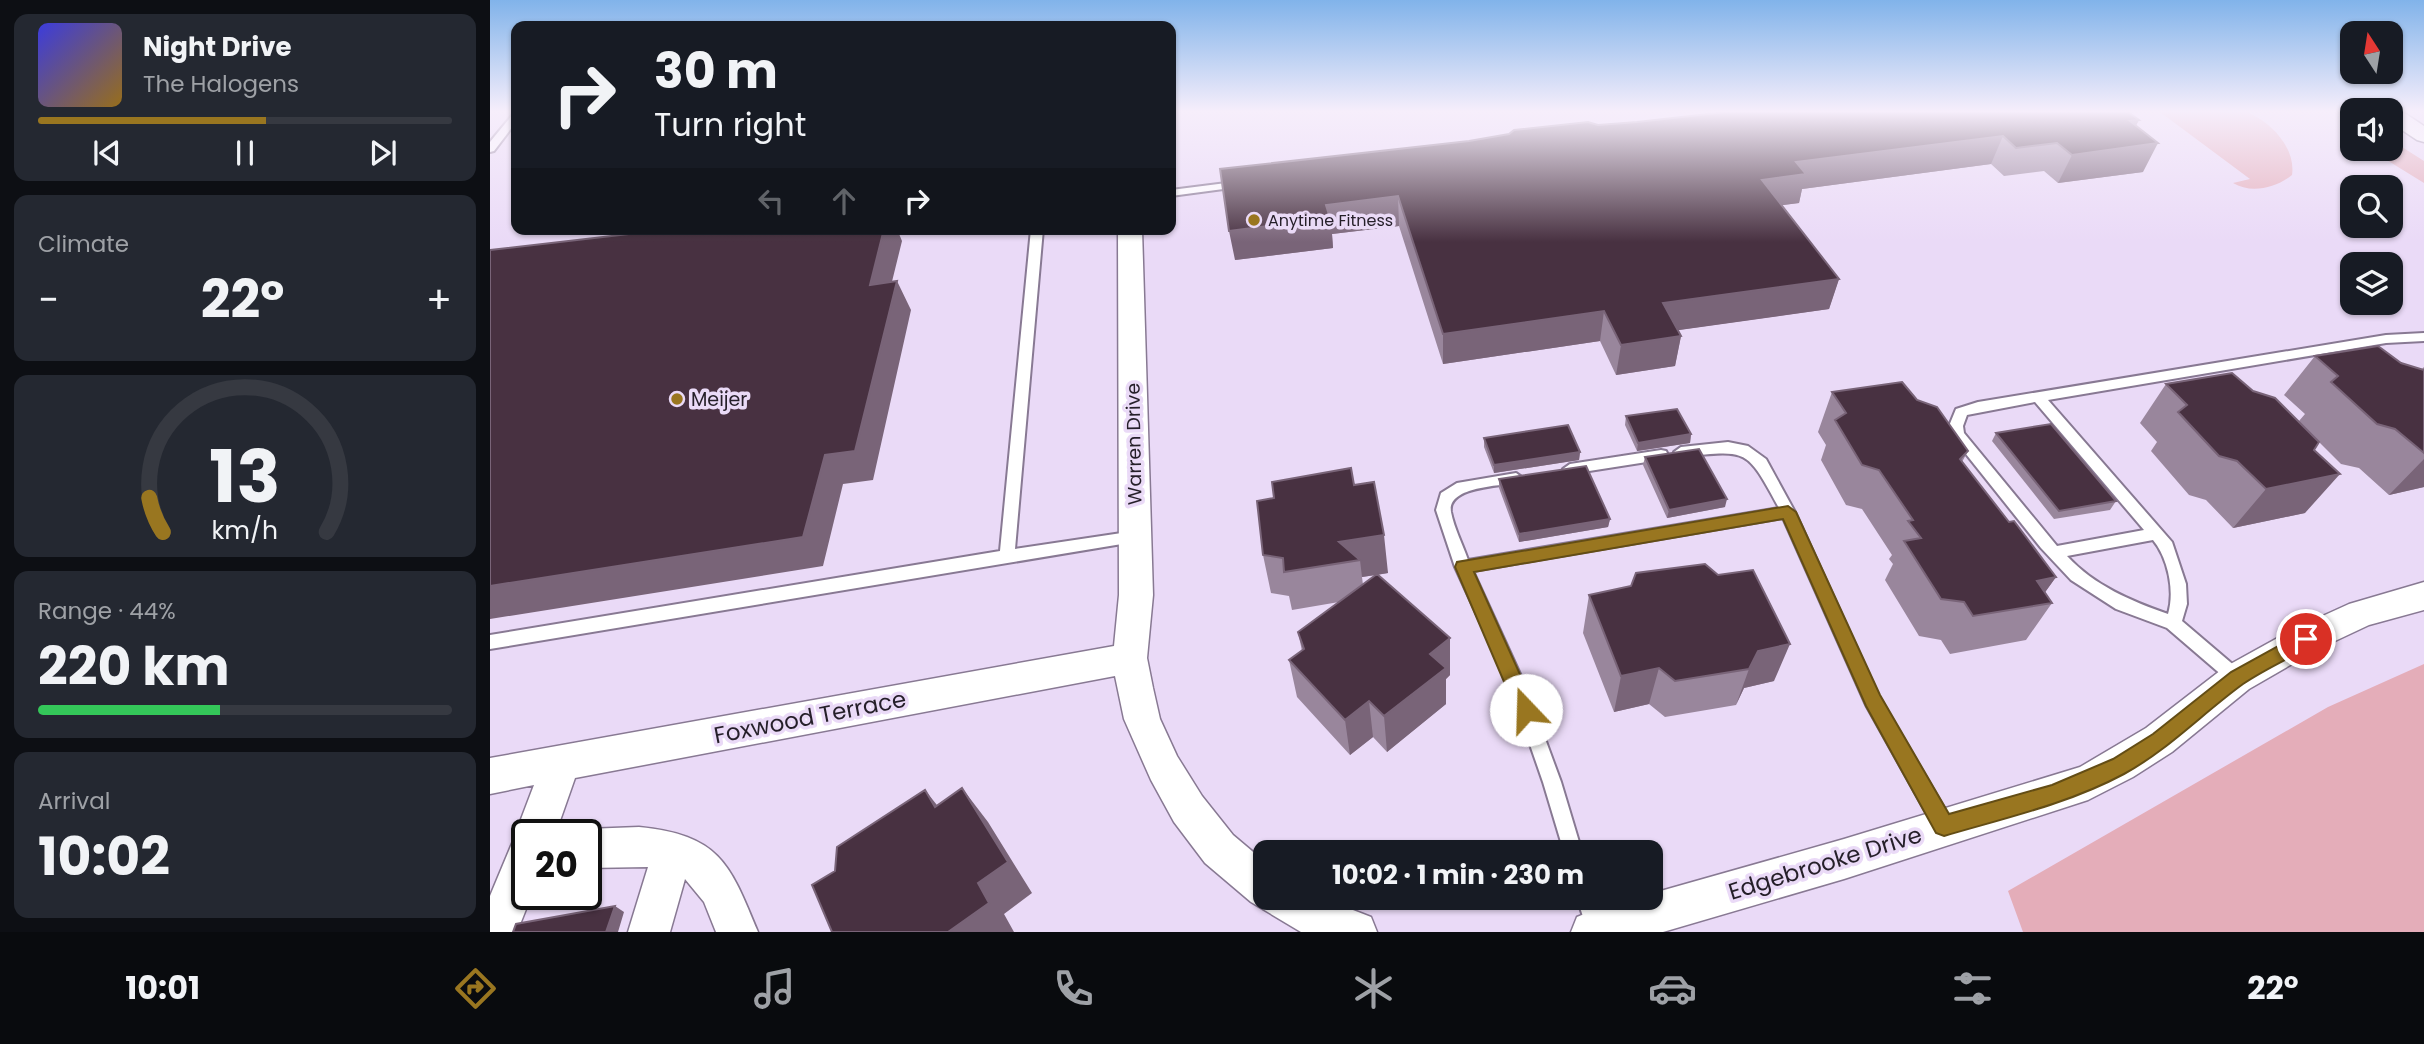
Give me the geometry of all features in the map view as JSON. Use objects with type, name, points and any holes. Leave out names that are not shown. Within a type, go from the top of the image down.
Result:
[{"type":"street","name":"Warren Drive","points":[[1130,235],[1136,595],[1130,658]]},
{"type":"street","name":"Edgebrooke Drive","points":[[1592,920],[1844,859],[2088,782],[2160,740],[2237,678],[2306,639],[2361,614],[2424,596]]},
{"type":"street","name":"Foxwood Terrace","points":[[490,776],[1130,658]]},
{"type":"street","points":[[1130,658],[1142,719],[1164,768],[1188,809],[1219,849],[1253,878]]},
{"type":"street","points":[[540,819],[561,764]]},
{"type":"street","points":[[602,848],[643,846],[673,852],[698,862],[715,882],[737,932]]},
{"type":"street","points":[[649,932],[673,852]]},
{"type":"street","points":[[496,932],[511,894]]},
{"type":"street","points":[[1303,910],[1330,925],[1356,932]]},
{"type":"lane","points":[[1176,192],[1256,183]]},
{"type":"lane","points":[[1007,556],[1037,235]]},
{"type":"lane","points":[[2237,678],[2173,623],[2102,594],[2076,576],[1957,434],[1956,426],[1961,412],[2037,396],[2376,346],[2409,336],[2424,337]]},
{"type":"lane","points":[[2037,396],[2167,546],[2176,572],[2179,604],[2173,623]]},
{"type":"lane","points":[[1553,472],[1728,447],[1743,450],[1761,463],[1788,512],[1872,700],[1944,826]]},
{"type":"lane","points":[[1526,476],[1457,488],[1446,497],[1443,509],[1463,567],[1517,687],[1552,782],[1569,840]]},
{"type":"lane","points":[[1463,567],[1788,512]]},
{"type":"lane","points":[[2054,553],[2157,533]]},
{"type":"lane","points":[[490,642],[1135,537]]},
{"type":"shaded area","points":[[2218,155],[2290,155],[2292,175],[2279,183],[2255,189],[2233,183],[2250,179]]},
{"type":"shaded area","points":[[2403,155],[2415,155],[2424,161],[2424,183],[2388,161],[2403,161]]},
{"type":"shaded area","points":[[2424,664],[2424,932],[2023,932],[2008,891],[2328,707]]},
{"type":"building","points":[[1340,155],[1848,155],[1796,162],[1806,174],[1762,180],[1839,279],[1663,303],[1681,336],[1621,345],[1604,311],[1443,334],[1398,196],[1326,205],[1330,218],[1229,231],[1220,169]]},
{"type":"building","name":"Meijer","points":[[620,235],[882,235],[870,285],[897,281],[855,451],[825,455],[803,537],[490,586],[490,250]]},
{"type":"building","points":[[2378,346],[2401,363],[2424,370],[2424,453],[2395,429],[2377,424],[2331,382],[2338,376],[2315,356]]},
{"type":"building","points":[[2232,373],[2253,391],[2275,398],[2319,442],[2314,450],[2340,474],[2266,489],[2237,461],[2219,456],[2178,412],[2187,405],[2166,384]]},
{"type":"building","points":[[1902,382],[1917,400],[1937,407],[1968,451],[1960,459],[2009,522],[2014,521],[2056,577],[2037,581],[2052,603],[1973,616],[1964,602],[1941,599],[1904,541],[1921,538],[1908,521],[1913,520],[1879,470],[1862,465],[1835,420],[1846,413],[1832,392]]},
{"type":"building","points":[[1677,409],[1691,434],[1638,443],[1626,416]]},
{"type":"building","points":[[2051,424],[2116,501],[2059,511],[1996,433]]},
{"type":"building","points":[[1568,425],[1580,452],[1494,465],[1484,438]]},
{"type":"building","points":[[1699,449],[1727,499],[1669,510],[1645,457]]},
{"type":"building","points":[[1586,466],[1610,519],[1519,534],[1499,479]]},
{"type":"building","points":[[1351,468],[1354,485],[1374,482],[1384,535],[1339,542],[1360,560],[1284,572],[1283,558],[1263,555],[1257,501],[1274,498],[1272,482]]},
{"type":"building","points":[[1705,564],[1718,575],[1753,570],[1790,644],[1758,651],[1749,669],[1675,681],[1659,668],[1621,676],[1589,595],[1631,586],[1636,573]]},
{"type":"building","points":[[1377,574],[1450,638],[1430,654],[1446,668],[1384,716],[1369,701],[1345,720],[1289,660],[1304,649],[1298,632]]},
{"type":"building","points":[[962,788],[1008,862],[978,883],[989,903],[948,932],[832,932],[812,885],[835,871],[837,847],[925,790],[935,807]]},
{"type":"building","points":[[615,906],[606,932],[513,932],[516,924]]},
{"type":"place","name":"Anytime Fitness","points":[[1254,220]]},
{"type":"place","name":"Meijer","points":[[677,399]]},
{"type":"route","points":[[1526,710],[1463,567],[1788,512],[1872,700],[1944,826],[2088,782],[2160,740],[2237,678],[2306,639]]}]
